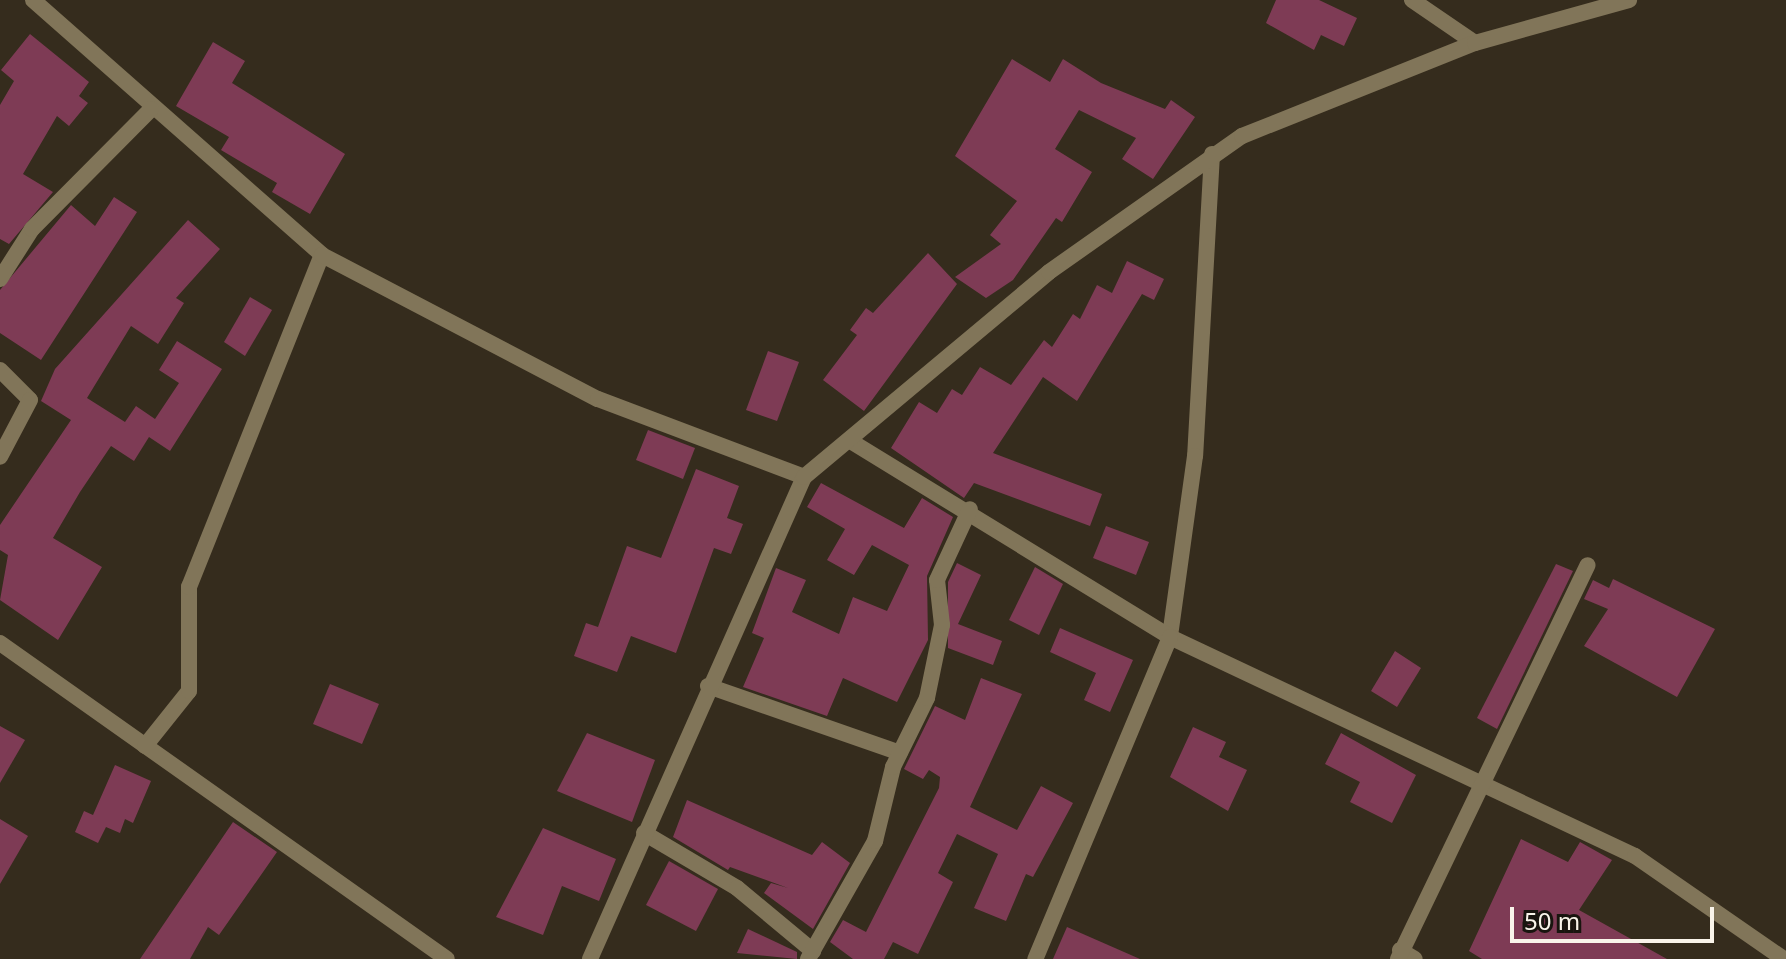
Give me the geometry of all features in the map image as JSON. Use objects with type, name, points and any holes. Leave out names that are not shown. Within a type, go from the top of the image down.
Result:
[{"type":"street","points":[[33,0],[151,109],[322,255],[598,399],[804,477]]},
{"type":"street","points":[[1412,0],[1475,43]]},
{"type":"street","points":[[590,959],[708,686],[804,477],[852,442],[1049,272],[1212,154],[1242,136],[1475,43],[1629,0]]},
{"type":"street","points":[[0,279],[32,229],[151,109]]},
{"type":"street","points":[[1035,959],[1170,637],[1195,456],[1212,154]]},
{"type":"street","points":[[145,746],[189,691],[189,587],[322,255]]},
{"type":"street","points":[[0,370],[30,400],[0,457]]},
{"type":"street","points":[[852,442],[970,509],[1170,637],[1635,856],[1784,959]]},
{"type":"street","points":[[644,833],[737,888],[811,955],[875,841],[900,753],[927,698],[942,625],[937,580],[970,509]]},
{"type":"street","points":[[1404,956],[1482,782],[1588,565]]},
{"type":"street","points":[[0,643],[447,959]]},
{"type":"street","points":[[708,686],[900,753]]},
{"type":"building","points":[[1276,0],[1319,0],[1357,18],[1344,46],[1321,35],[1314,50],[1266,23]]},
{"type":"building","points":[[30,34],[89,82],[79,96],[88,103],[69,126],[57,116],[23,174],[53,192],[9,244],[0,239],[0,105],[14,81],[1,70]]},
{"type":"building","points":[[213,42],[245,61],[232,83],[345,154],[310,214],[272,192],[277,183],[221,150],[229,137],[176,106]]},
{"type":"building","points":[[1012,59],[1050,82],[1063,59],[1101,83],[1165,109],[1171,100],[1195,117],[1153,179],[1122,159],[1136,138],[1079,110],[1055,149],[1092,172],[1062,222],[1056,218],[1013,280],[986,298],[955,277],[1001,244],[990,235],[1017,201],[955,156]]},
{"type":"building","points":[[114,197],[137,212],[41,360],[0,333],[0,290],[71,205],[95,226]]},
{"type":"building","points":[[188,220],[220,249],[176,298],[184,303],[158,344],[131,326],[87,398],[125,422],[136,406],[155,419],[179,383],[159,370],[177,341],[222,369],[170,451],[149,437],[134,461],[111,446],[80,492],[53,538],[102,567],[58,640],[0,600],[8,555],[0,550],[0,525],[71,420],[41,401],[55,369]]},
{"type":"building","points":[[928,253],[957,284],[864,411],[823,380],[857,335],[850,330],[866,308],[873,313]]},
{"type":"building","points":[[1127,261],[1164,279],[1154,300],[1142,294],[1077,401],[1043,377],[993,453],[1102,494],[1090,526],[974,483],[964,498],[891,448],[919,402],[937,413],[952,389],[962,395],[980,367],[1011,385],[1044,340],[1052,347],[1073,314],[1080,319],[1097,285],[1112,293]]},
{"type":"building","points":[[250,297],[272,310],[245,356],[224,342]]},
{"type":"building","points":[[768,351],[799,362],[777,421],[746,410]]},
{"type":"building","points":[[648,430],[695,448],[683,479],[636,460]]},
{"type":"building","points":[[696,469],[739,486],[727,518],[743,524],[731,554],[714,548],[676,653],[631,636],[617,672],[574,656],[586,623],[598,627],[627,546],[661,558]]},
{"type":"building","points":[[821,483],[904,528],[922,498],[953,517],[927,576],[928,640],[897,702],[843,678],[827,716],[743,687],[764,638],[752,633],[776,568],[806,580],[792,612],[839,634],[853,597],[887,611],[909,565],[872,545],[854,575],[827,560],[845,529],[807,507]]},
{"type":"building","points":[[1106,526],[1149,542],[1136,575],[1093,558]]},
{"type":"building","points":[[957,563],[981,575],[958,624],[1002,641],[993,665],[948,648],[948,582]]},
{"type":"building","points":[[1556,564],[1573,571],[1497,729],[1477,718]]},
{"type":"building","points":[[1035,567],[1063,584],[1039,635],[1009,620]]},
{"type":"building","points":[[1613,579],[1715,629],[1677,697],[1584,646],[1608,609],[1584,599],[1593,580],[1609,588]]},
{"type":"building","points":[[1060,628],[1133,660],[1110,712],[1084,700],[1096,673],[1050,652]]},
{"type":"building","points":[[1395,651],[1421,668],[1397,707],[1371,691]]},
{"type":"building","points":[[981,678],[1022,694],[970,807],[1017,830],[1041,786],[1073,803],[1033,877],[1026,874],[1006,921],[974,908],[998,854],[957,834],[938,873],[953,882],[918,954],[893,942],[884,959],[853,959],[830,942],[843,920],[866,932],[939,788],[940,777],[929,770],[923,779],[904,769],[935,706],[965,720]]},
{"type":"building","points":[[330,684],[379,704],[362,744],[313,724]]},
{"type":"building","points":[[0,726],[25,740],[0,783]]},
{"type":"building","points":[[1193,727],[1226,742],[1219,757],[1247,770],[1228,811],[1170,777]]},
{"type":"building","points":[[587,733],[655,760],[632,822],[557,791]]},
{"type":"building","points":[[1341,733],[1416,775],[1392,823],[1350,802],[1360,782],[1325,764]]},
{"type":"building","points":[[115,765],[151,781],[133,823],[125,819],[120,833],[106,827],[98,843],[75,832],[84,811],[93,815]]},
{"type":"building","points":[[687,800],[812,855],[822,842],[850,863],[813,929],[764,893],[771,883],[788,888],[730,867],[728,870],[673,837]]},
{"type":"building","points":[[0,819],[28,836],[0,884]]},
{"type":"building","points":[[233,822],[277,852],[219,935],[208,927],[190,959],[140,959]]},
{"type":"building","points":[[543,828],[616,859],[599,901],[562,886],[543,935],[496,917]]},
{"type":"building","points":[[1521,839],[1568,862],[1580,842],[1612,860],[1579,910],[1667,959],[1482,959],[1469,951]]},
{"type":"building","points":[[669,861],[718,889],[696,931],[646,905]]},
{"type":"building","points":[[1067,927],[1140,959],[1053,959]]},
{"type":"building","points":[[748,929],[797,952],[797,959],[737,953]]}]
